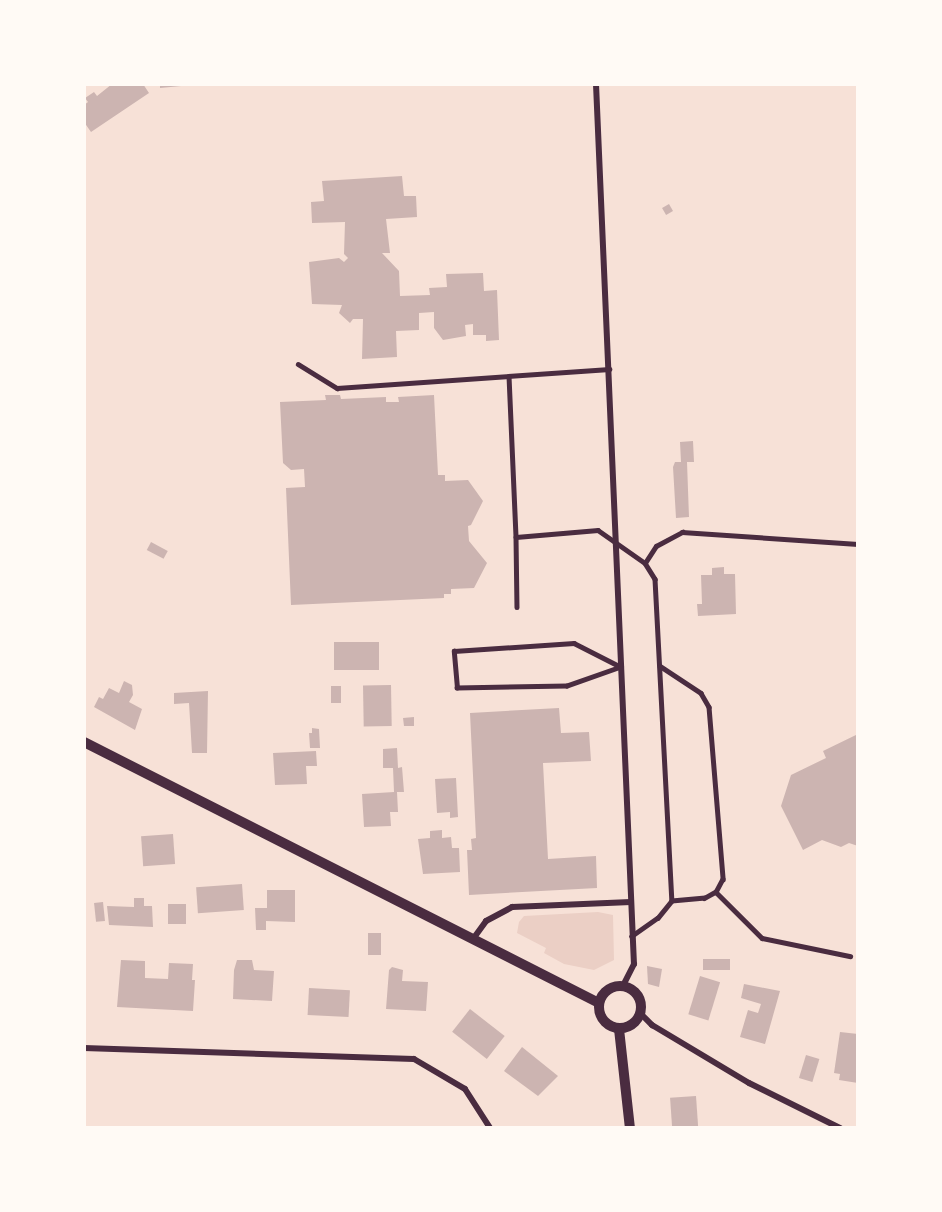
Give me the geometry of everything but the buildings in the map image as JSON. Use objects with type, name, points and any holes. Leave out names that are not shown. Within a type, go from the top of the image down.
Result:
[{"type":"street","points":[[596,84],[634,964],[622,986],[605,992],[599,1003],[601,1017],[606,1023],[619,1029],[632,1025],[640,1014],[639,996],[622,986]]},
{"type":"street","points":[[84,742],[599,1003]]},
{"type":"street","points":[[473,939],[486,921],[512,907],[631,902]]},
{"type":"street","points":[[640,1014],[652,1025],[749,1083],[840,1128]]},
{"type":"street","points":[[619,1029],[630,1128]]},
{"type":"street","points":[[84,1048],[414,1059],[465,1089],[490,1128]]},
{"type":"lane","points":[[298,364],[337,388],[609,369]]},
{"type":"lane","points":[[509,376],[517,607]]},
{"type":"lane","points":[[516,537],[598,530],[645,562],[655,579],[672,901],[658,918],[632,936]]},
{"type":"lane","points":[[645,562],[656,546],[682,532],[858,544]]},
{"type":"lane","points":[[574,643],[621,666],[567,686],[457,688],[454,651],[574,643]]},
{"type":"lane","points":[[660,666],[700,693],[710,707],[723,879],[716,892],[705,897],[672,901]]},
{"type":"lane","points":[[716,892],[762,938],[850,956]]},
{"type":"shaded area","points":[[598,912],[613,915],[614,960],[594,970],[564,964],[544,953],[546,948],[517,933],[519,922],[524,916]]}]
